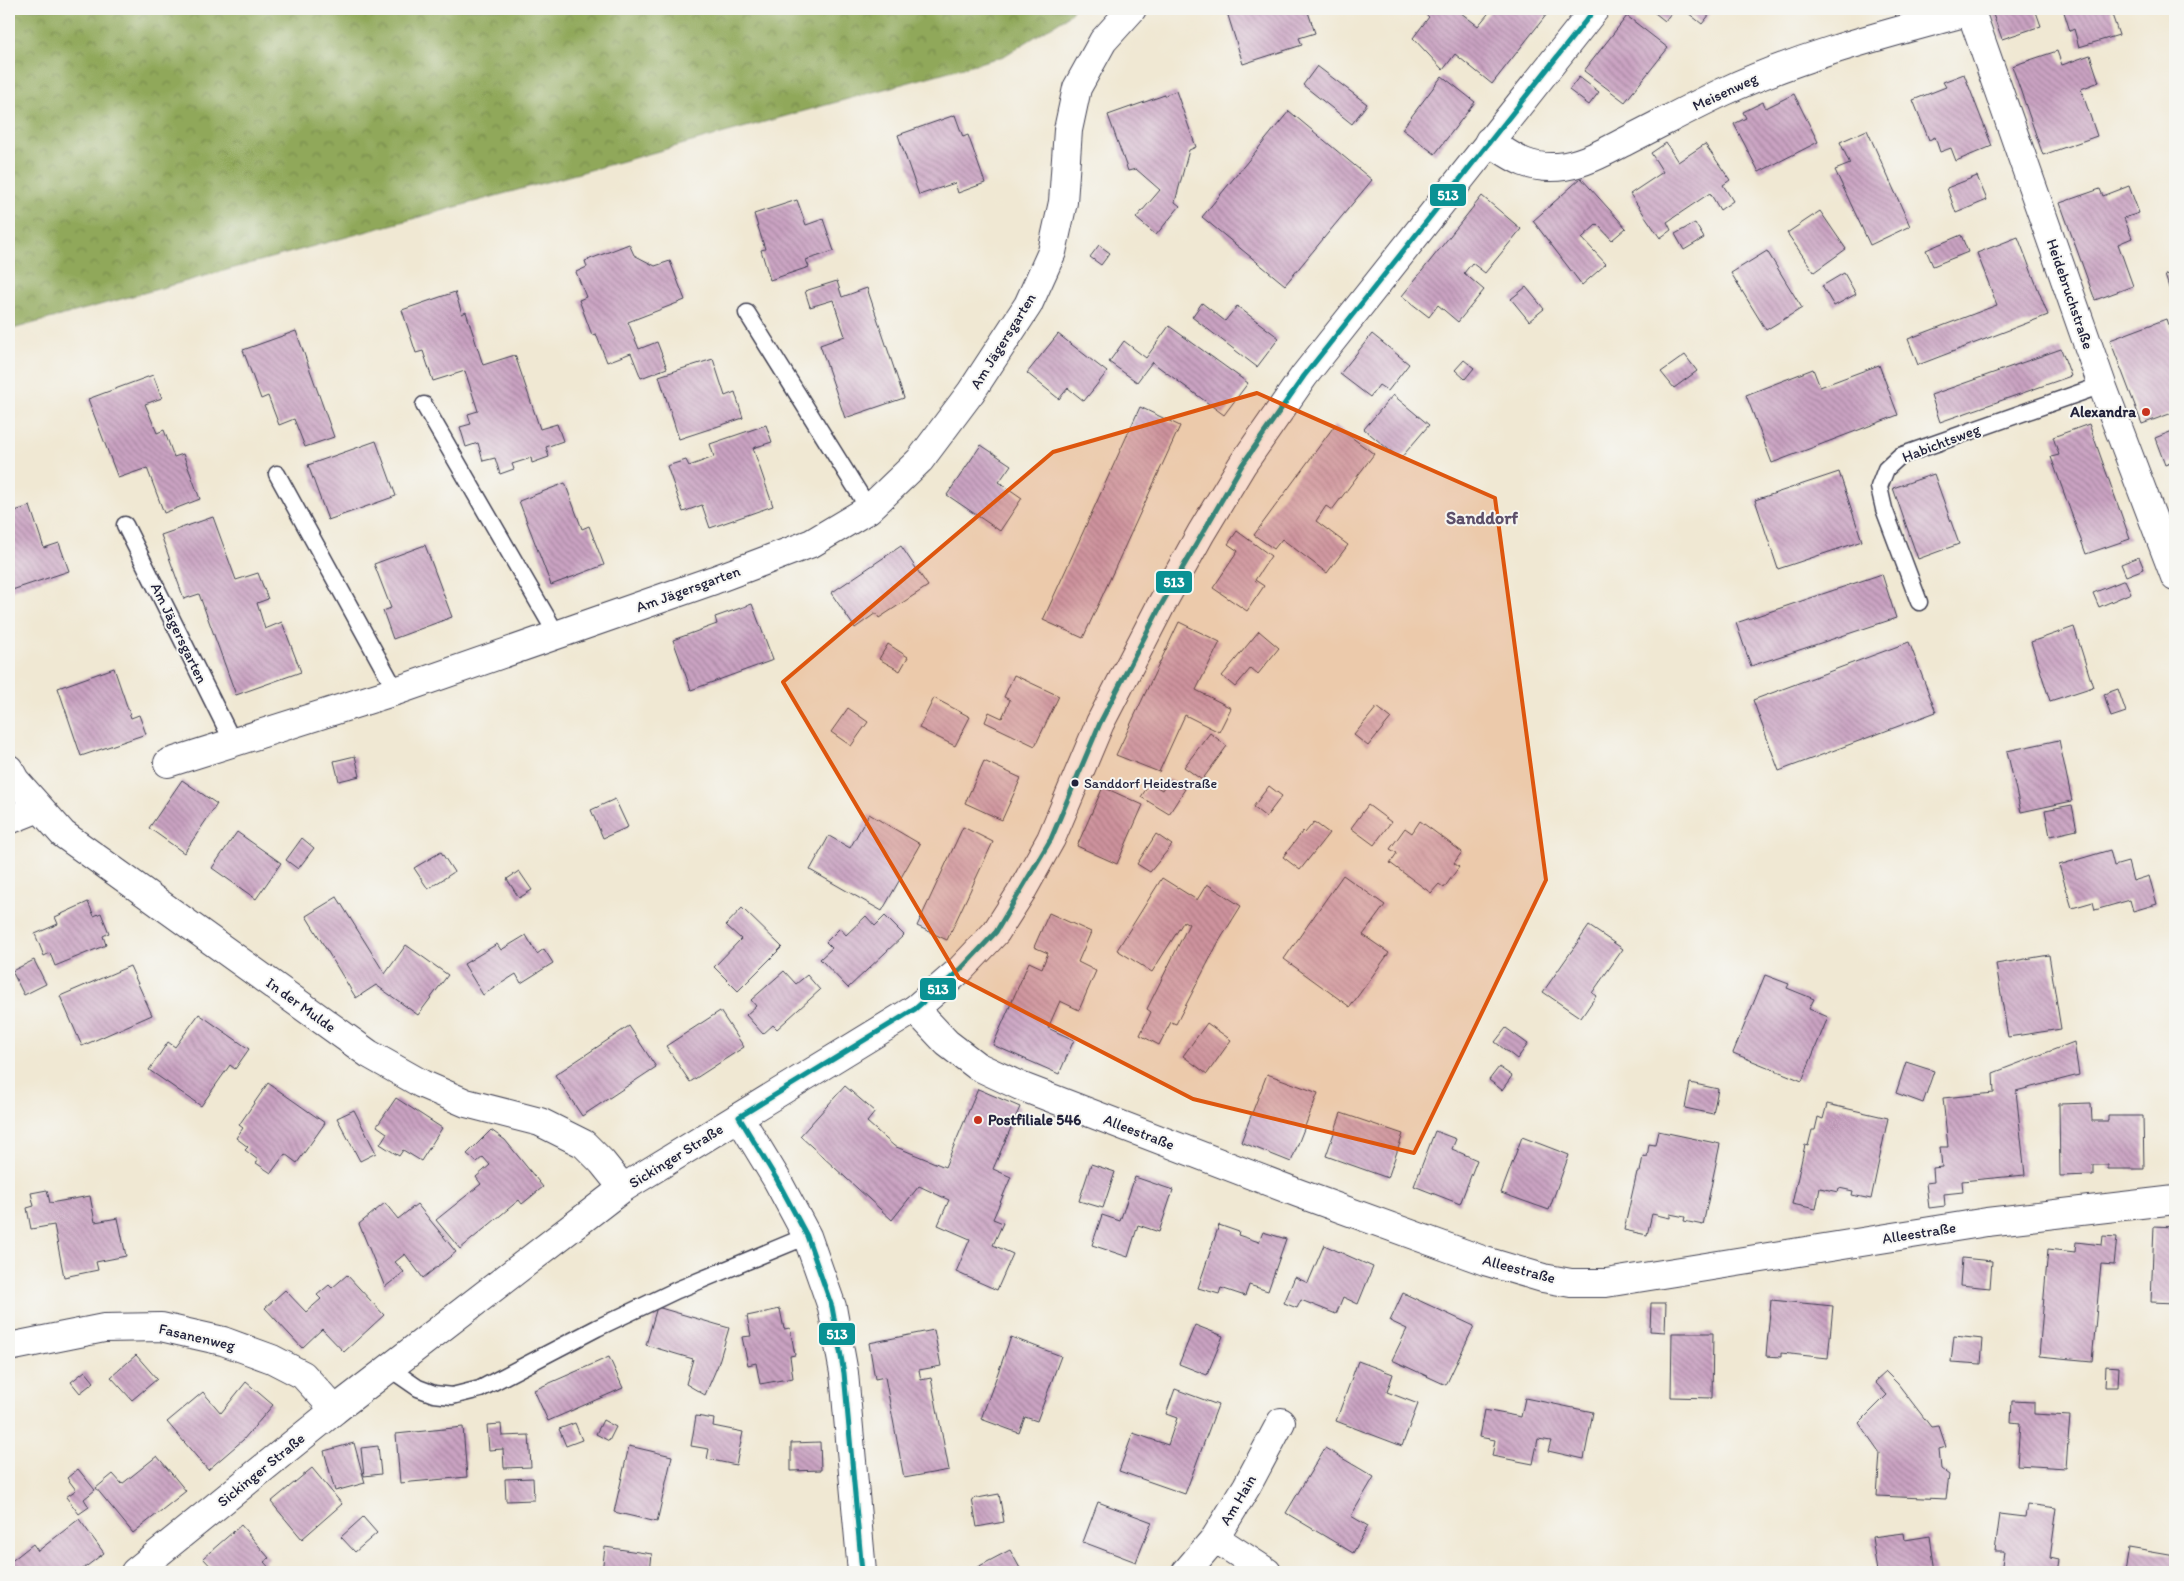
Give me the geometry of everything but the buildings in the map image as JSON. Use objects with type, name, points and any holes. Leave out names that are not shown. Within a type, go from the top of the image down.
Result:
[{"type":"street","name":"Am Jägersgarten","points":[[168,763],[396,691],[558,635],[812,543],[869,509],[920,460],[971,392],[1028,305],[1052,252],[1063,202],[1068,130],[1077,88],[1103,41],[1132,9]]},
{"type":"street","name":"Sickinger Straße","points":[[135,1572],[388,1368],[623,1188],[914,1010],[960,970],[996,932],[1022,891],[1050,838],[1110,705],[1182,566],[1242,464],[1304,376],[1595,9]]},
{"type":"street","name":"Meisenweg","points":[[1489,141],[1516,160],[1537,166],[1565,166],[1593,158],[1723,92],[1774,70],[1826,52],[1971,10]]},
{"type":"street","name":"Heidebruchstraße","points":[[1971,10],[2102,385],[2175,577]]},
{"type":"street","name":"In der Mulde","points":[[9,769],[15,780],[63,834],[369,1054],[422,1084],[466,1103],[540,1122],[584,1144],[602,1162],[623,1188]]},
{"type":"street","points":[[9,820],[39,808]]},
{"type":"street","name":"Alleestraße","points":[[914,1010],[947,1043],[977,1066],[1020,1086],[1289,1190],[1455,1251],[1543,1278],[1571,1283],[1606,1283],[1987,1222],[2175,1200]]},
{"type":"street","points":[[739,1117],[776,1178],[807,1236],[832,1307],[844,1373],[862,1572]]},
{"type":"street","name":"Fasanenweg","points":[[9,1347],[104,1328],[161,1327],[222,1340],[272,1359],[303,1375],[335,1410]]},
{"type":"street","name":"Am Hain","points":[[1186,1572],[1215,1538],[1247,1486],[1281,1422]]},
{"type":"street","points":[[1215,1538],[1266,1572]]},
{"type":"lane","points":[[747,314],[869,509]]},
{"type":"lane","name":"Habichtsweg","points":[[1919,602],[1884,509],[1879,487],[1886,469],[1900,456],[2102,385]]},
{"type":"lane","points":[[424,405],[558,635]]},
{"type":"lane","points":[[277,474],[396,691]]},
{"type":"lane","name":"Am Jägersgarten","points":[[125,525],[233,742]]},
{"type":"lane","points":[[388,1368],[418,1388],[434,1394],[452,1396],[480,1388],[597,1328],[668,1295],[807,1236]]},
{"type":"highlighted area","points":[[1257,393],[1495,498],[1546,880],[1414,1153],[1193,1099],[959,978],[783,682],[1053,452]]},
{"type":"green space","points":[[9,9],[1074,9],[1065,18],[1004,56],[9,330]]},
{"type":"transit line","name":"513","points":[[739,1117],[915,1009],[960,970],[996,932],[1051,839],[1100,723],[1160,607],[1242,465],[1304,376],[1595,9]]},
{"type":"transit line","name":"513","points":[[739,1117],[776,1178],[807,1236],[832,1307],[844,1373],[862,1572]]},
{"type":"place","name":"Alexandra","points":[[2146,412]]},
{"type":"place","name":"Sanddorf Heidestraße","points":[[1075,783]]},
{"type":"place","name":"Postfiliale 546","points":[[978,1120]]},
{"type":"district","name":"Sanddorf","points":[[1482,518]]}]
